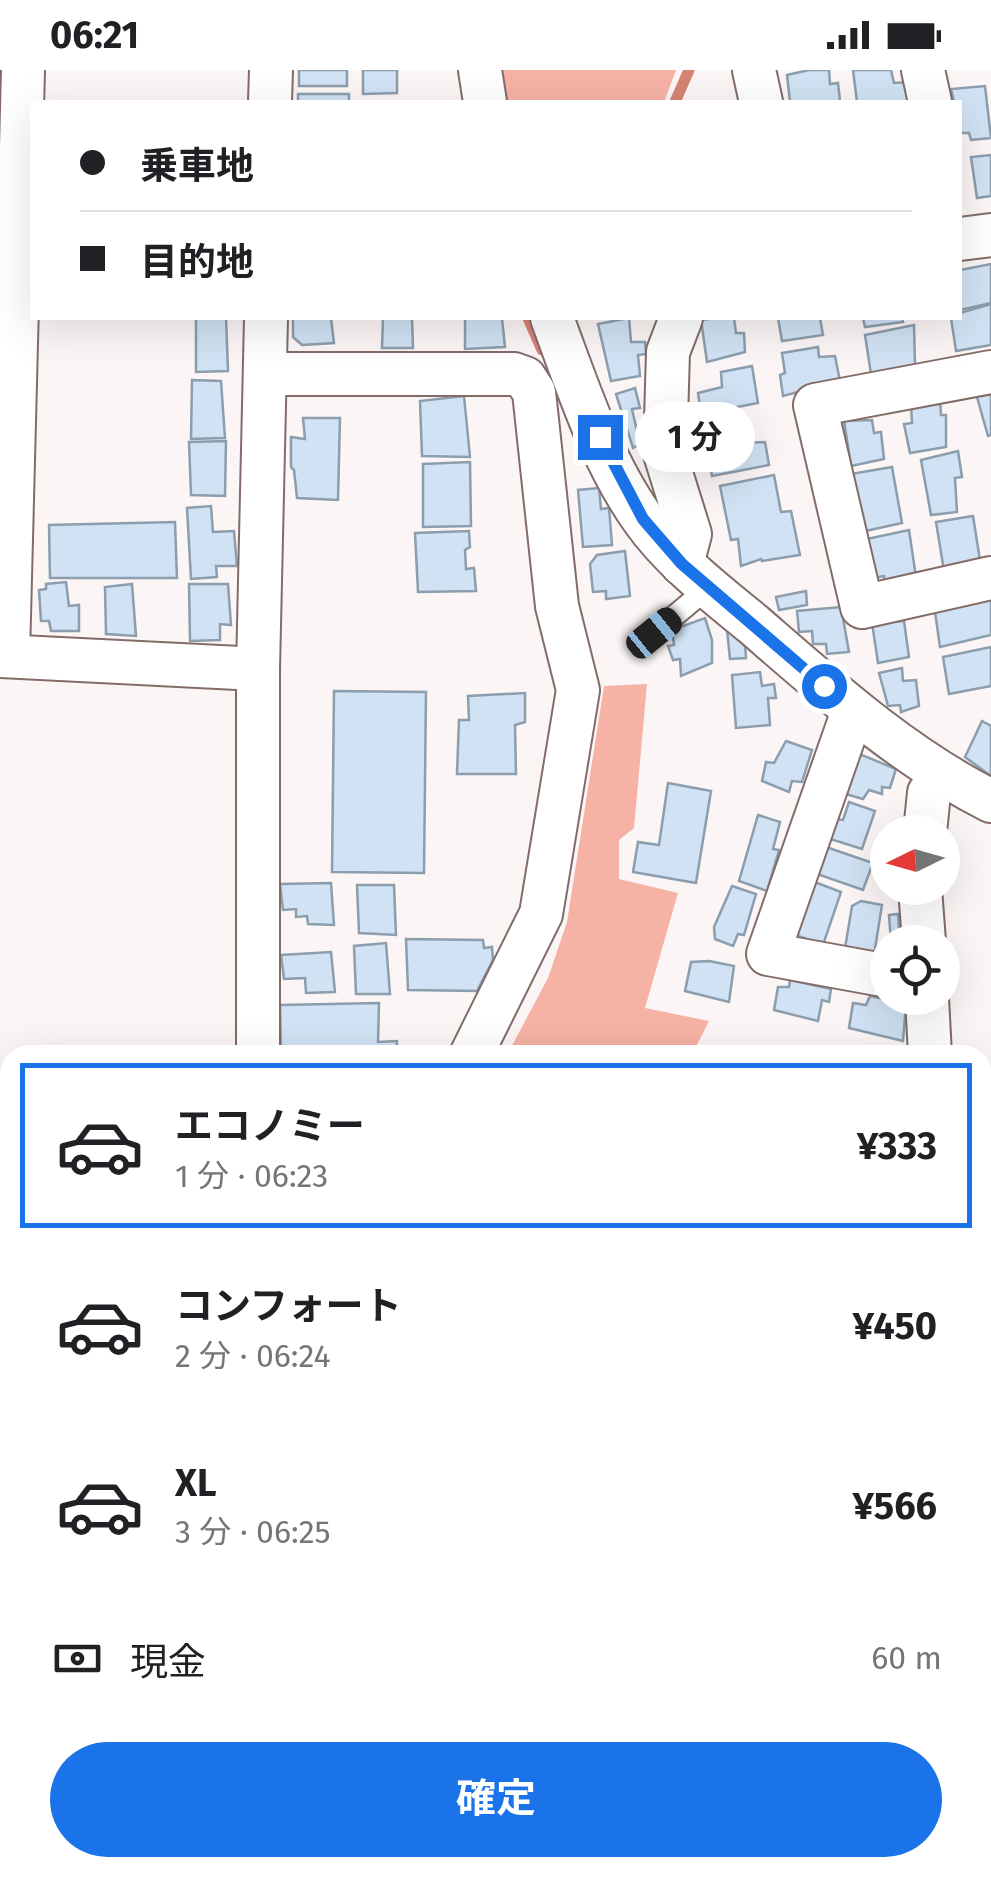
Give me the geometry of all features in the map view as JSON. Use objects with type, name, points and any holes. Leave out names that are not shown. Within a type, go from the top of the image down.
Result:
[{"type":"street","points":[[23,70],[4,656],[258,669]]},
{"type":"street","points":[[270,100],[271,70]]},
{"type":"street","points":[[480,70],[484,100]]},
{"type":"street","points":[[754,70],[761,100]]},
{"type":"street","points":[[923,70],[930,100]]},
{"type":"street","points":[[962,238],[991,236]]},
{"type":"street","points":[[258,1045],[258,669],[266,320]]},
{"type":"street","points":[[553,320],[612,466],[643,519],[696,576],[853,710],[943,777],[991,801]]},
{"type":"street","points":[[680,320],[668,352],[665,454],[690,534],[696,576]]},
{"type":"street","points":[[991,372],[815,405],[862,607],[991,578]]},
{"type":"street","points":[[265,374],[514,374],[525,378],[534,392],[557,606],[578,690],[541,914],[476,1045]]},
{"type":"street","points":[[853,710],[768,954],[870,973]]},
{"type":"street","points":[[926,815],[928,793],[943,777]]},
{"type":"street","points":[[928,1015],[929,1045]]},
{"type":"lane","points":[[654,633],[696,576]]},
{"type":"shaded area","points":[[501,70],[676,70],[665,100],[504,100]]},
{"type":"shaded area","points":[[647,684],[634,828],[619,840],[619,879],[678,893],[645,1008],[709,1021],[697,1045],[512,1045],[548,978],[567,922],[604,686]]},
{"type":"building","points":[[299,70],[347,70],[347,86],[299,86]]},
{"type":"building","points":[[363,70],[397,70],[397,93],[363,94]]},
{"type":"building","points":[[829,70],[830,84],[838,83],[840,100],[790,100],[787,75]]},
{"type":"building","points":[[853,70],[891,70],[894,83],[907,82],[908,100],[857,100]]},
{"type":"building","points":[[985,86],[991,138],[971,140],[969,133],[962,133],[962,100],[954,100],[951,89]]},
{"type":"building","points":[[298,94],[349,94],[349,100],[298,100]]},
{"type":"building","points":[[991,155],[991,196],[977,198],[971,157]]},
{"type":"building","points":[[991,264],[991,303],[962,310],[962,270]]},
{"type":"building","points":[[991,304],[991,345],[956,351],[951,320],[962,320],[962,312]]},
{"type":"building","points":[[196,320],[226,320],[228,371],[196,372]]},
{"type":"building","points":[[293,320],[331,320],[334,343],[302,345],[293,337]]},
{"type":"building","points":[[383,320],[412,320],[413,348],[382,348]]},
{"type":"building","points":[[465,320],[502,320],[505,347],[465,349]]},
{"type":"building","points":[[629,320],[631,342],[645,342],[646,354],[638,355],[640,376],[611,381],[598,324]]},
{"type":"building","points":[[701,320],[734,320],[736,333],[744,333],[745,352],[707,362]]},
{"type":"building","points":[[778,320],[820,320],[823,335],[782,341]]},
{"type":"building","points":[[863,320],[903,322],[865,327]]},
{"type":"building","points":[[914,325],[915,367],[871,374],[865,335]]},
{"type":"building","points":[[818,347],[819,357],[835,356],[840,381],[783,396],[782,353]]},
{"type":"building","points":[[752,366],[758,403],[701,414],[698,393],[722,387],[721,372]]},
{"type":"building","points":[[192,380],[221,381],[225,438],[191,439]]},
{"type":"building","points":[[991,387],[991,435],[988,436],[975,390]]},
{"type":"building","points":[[635,388],[640,408],[632,409],[640,444],[633,448],[616,394]]},
{"type":"building","points":[[464,396],[470,457],[422,456],[420,401]]},
{"type":"building","points":[[940,399],[941,415],[946,415],[946,447],[910,453],[904,424],[912,423],[911,404]]},
{"type":"building","points":[[743,414],[746,443],[765,442],[769,465],[712,476],[701,421]]},
{"type":"building","points":[[303,418],[340,418],[338,500],[297,498],[291,437],[305,439]]},
{"type":"building","points":[[872,420],[874,433],[881,432],[884,459],[851,466],[844,421]]},
{"type":"building","points":[[226,441],[225,496],[191,495],[189,442]]},
{"type":"building","points":[[958,451],[962,477],[955,478],[957,512],[931,515],[921,460]]},
{"type":"building","points":[[470,462],[471,526],[423,527],[423,464]]},
{"type":"building","points":[[892,467],[902,523],[861,532],[851,474]]},
{"type":"building","points":[[774,475],[781,512],[791,511],[800,555],[761,559],[741,566],[738,539],[731,540],[720,486]]},
{"type":"building","points":[[599,488],[601,509],[609,508],[612,545],[583,547],[578,490]]},
{"type":"building","points":[[211,506],[213,532],[234,531],[237,566],[216,566],[217,577],[191,579],[187,508]]},
{"type":"building","points":[[973,516],[980,560],[944,571],[936,522]]},
{"type":"building","points":[[175,522],[177,578],[50,578],[49,525]]},
{"type":"building","points":[[909,530],[916,577],[885,585],[884,576],[873,578],[867,539]]},
{"type":"building","points":[[469,531],[466,569],[474,568],[476,591],[418,592],[415,533]]},
{"type":"building","points":[[625,551],[630,596],[606,599],[606,591],[593,592],[590,564],[597,555]]},
{"type":"building","points":[[66,582],[69,606],[79,605],[79,631],[51,631],[49,621],[41,621],[39,590],[46,589],[46,584]]},
{"type":"building","points":[[132,584],[136,636],[106,634],[105,587]]},
{"type":"building","points":[[189,584],[228,584],[231,625],[220,624],[220,640],[190,641]]},
{"type":"building","points":[[806,591],[807,605],[779,610],[776,597]]},
{"type":"building","points":[[991,599],[991,635],[940,647],[935,612]]},
{"type":"building","points":[[841,607],[849,652],[827,654],[826,644],[813,644],[812,631],[799,632],[797,611]]},
{"type":"building","points":[[705,618],[712,640],[712,663],[681,676],[680,659],[673,660],[668,646],[674,645],[672,630]]},
{"type":"building","points":[[904,621],[909,657],[878,663],[872,623]]},
{"type":"building","points":[[727,630],[745,644],[746,658],[730,659]]},
{"type":"building","points":[[991,647],[991,686],[949,694],[943,657]]},
{"type":"building","points":[[902,668],[903,681],[916,680],[919,706],[901,712],[900,705],[888,706],[879,673]]},
{"type":"building","points":[[760,672],[762,686],[774,684],[776,698],[768,698],[770,725],[736,728],[732,675]]},
{"type":"building","points":[[334,691],[426,692],[424,873],[332,872]]},
{"type":"building","points":[[525,693],[525,722],[515,725],[516,774],[457,774],[459,720],[469,720],[468,696]]},
{"type":"building","points":[[982,721],[991,726],[991,776],[965,757]]},
{"type":"building","points":[[786,741],[812,750],[802,782],[792,781],[789,792],[762,781],[766,762],[774,763]]},
{"type":"building","points":[[852,751],[896,769],[890,788],[882,787],[882,794],[869,790],[863,799],[842,793]]},
{"type":"building","points":[[668,783],[711,791],[696,883],[633,872],[638,842],[659,845]]},
{"type":"building","points":[[849,802],[875,811],[870,815],[862,849],[827,838],[834,819],[843,820]]},
{"type":"building","points":[[758,815],[780,822],[773,849],[779,850],[767,891],[739,881]]},
{"type":"building","points":[[826,847],[870,862],[863,890],[817,874]]},
{"type":"building","points":[[812,881],[841,892],[823,945],[793,934]]},
{"type":"building","points":[[331,883],[334,925],[308,924],[307,916],[296,917],[296,909],[283,910],[280,884]]},
{"type":"building","points":[[357,885],[394,885],[396,935],[359,933]]},
{"type":"building","points":[[732,886],[756,894],[744,935],[738,934],[733,946],[715,939],[714,927]]},
{"type":"building","points":[[861,901],[882,905],[879,925],[870,925],[870,954],[845,948],[852,906]]},
{"type":"building","points":[[898,914],[899,925],[890,925],[889,915]]},
{"type":"building","points":[[406,939],[483,940],[484,948],[492,947],[493,960],[477,991],[408,990]]},
{"type":"building","points":[[386,943],[390,994],[356,994],[354,946]]},
{"type":"building","points":[[331,952],[335,992],[306,993],[305,978],[284,979],[281,955]]},
{"type":"building","points":[[691,962],[734,966],[729,1002],[685,991]]},
{"type":"building","points":[[790,980],[831,989],[829,1002],[822,1000],[818,1021],[774,1010],[778,987],[789,987]]},
{"type":"building","points":[[870,996],[870,1015],[905,1015],[903,1041],[849,1028],[853,1003],[866,1005]]},
{"type":"building","points":[[379,1003],[378,1042],[397,1041],[397,1045],[281,1045],[280,1005]]},
{"type":"waterway","points":[[676,100],[689,70]]},
{"type":"waterway","points":[[529,320],[542,350]]},
{"type":"route","points":[[600,437],[643,519],[682,564],[824,686]]}]
